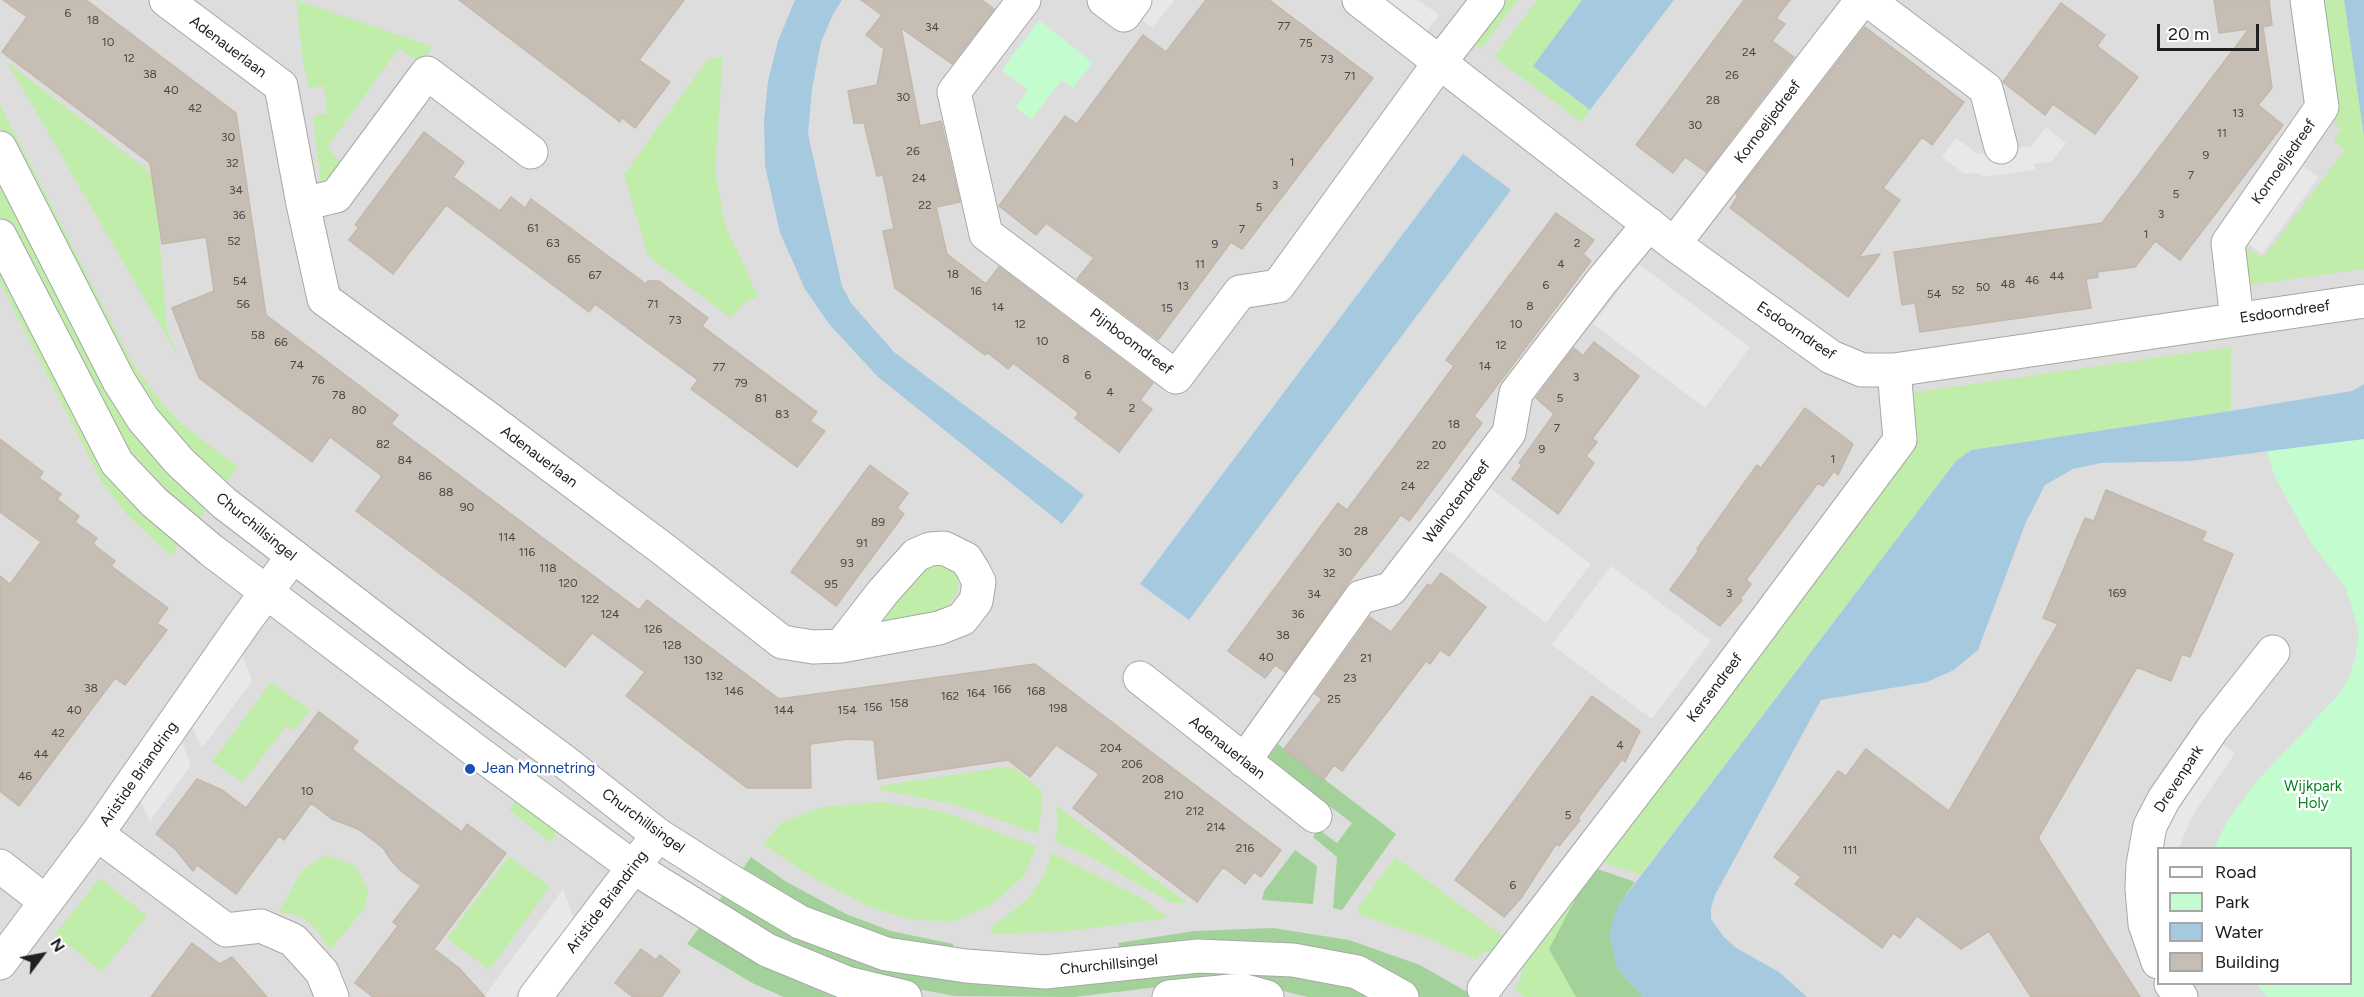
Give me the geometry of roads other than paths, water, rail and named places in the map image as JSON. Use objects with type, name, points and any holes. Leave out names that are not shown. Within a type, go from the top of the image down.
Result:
[{"type":"street","name":"Adenauerlaan","points":[[166,0],[281,86],[324,299],[663,549],[782,642],[813,647],[841,646]]},
{"type":"street","name":"Pijnboomdreef","points":[[1024,0],[954,92],[986,234],[1176,377],[1240,292],[1278,286],[1440,62]]},
{"type":"street","points":[[1104,0],[1124,15],[1135,0]]},
{"type":"street","name":"Esdoorndreef","points":[[1359,0],[1674,244],[1831,357],[1862,370],[1894,370],[2364,301]]},
{"type":"street","points":[[1440,62],[1488,0]]},
{"type":"street","name":"Kornoeljedreef","points":[[1674,244],[1862,0]]},
{"type":"street","points":[[1868,0],[1986,89],[2001,147]]},
{"type":"street","name":"Kornoeljedreef","points":[[2237,319],[2228,243],[2322,107],[2307,0]]},
{"type":"street","points":[[303,204],[336,196],[427,73],[531,152]]},
{"type":"street","name":"Churchillsingel","points":[[0,148],[119,381],[143,419],[179,461],[224,503],[658,835],[800,922],[886,954],[966,966],[1045,972],[1198,956],[1293,960],[1357,972],[1402,997]]},
{"type":"street","name":"Walnotendreef","points":[[1244,761],[1361,597],[1391,589],[1509,434],[1516,393],[1601,282],[1649,224]]},
{"type":"street","points":[[0,236],[117,463],[154,502],[211,550],[633,867],[767,950],[847,983],[905,997]]},
{"type":"street","name":"Kersendreef","points":[[1484,989],[1707,699],[1900,440],[1894,370]]},
{"type":"street","name":"Aristide Briandring","points":[[293,556],[97,834],[226,930],[261,926],[292,940],[322,972],[332,997]]},
{"type":"street","name":"Drevenpark","points":[[2157,959],[2145,924],[2142,889],[2143,865],[2150,826],[2164,800],[2212,728],[2273,652]]},
{"type":"street","name":"Adenauerlaan","points":[[1140,678],[1315,816]]},
{"type":"street","points":[[0,963],[97,834]]},
{"type":"street","name":"Aristide Briandring","points":[[535,997],[658,835]]},
{"type":"street","points":[[0,866],[45,901]]},
{"type":"street","points":[[2172,985],[2181,997]]},
{"type":"street","points":[[1169,997],[1241,990],[1267,997]]},
{"type":"water","points":[[795,0],[842,0],[821,42],[812,89],[808,134],[842,286],[851,303],[894,352],[1084,495],[1062,524],[878,377],[829,324],[805,289],[780,233],[765,166],[764,121],[768,81],[778,41]]},
{"type":"water","points":[[1582,0],[1674,0],[1590,110],[1533,66]]},
{"type":"water","points":[[2344,0],[2364,0],[2364,136]]},
{"type":"water","points":[[1463,154],[1511,190],[1189,620],[1140,584]]},
{"type":"water","points":[[2364,384],[2364,439],[2190,461],[2101,463],[2073,469],[2045,485],[2026,522],[1978,650],[1954,670],[1927,682],[1821,700],[1715,895],[1711,908],[1711,919],[1724,937],[1736,948],[1779,972],[1807,997],[1643,997],[1617,968],[1609,934],[1618,906],[1956,461],[1971,450],[2352,391]]},
{"type":"place","name":"Jean Monnetring","points":[[470,769]]},
{"type":"park label","name":"Wijkpark Holy","points":[[2313,796]]}]
